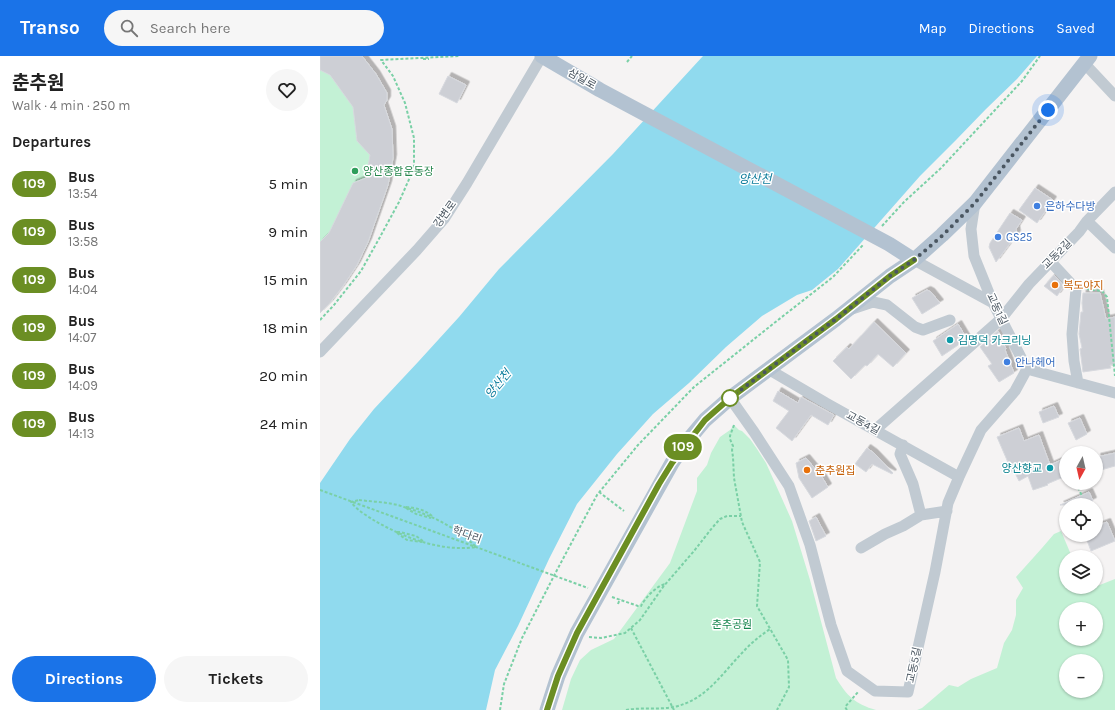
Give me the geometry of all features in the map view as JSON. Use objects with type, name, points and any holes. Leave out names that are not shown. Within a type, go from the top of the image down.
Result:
[{"type":"main road","name":"삼일로","points":[[542,56],[604,92],[889,244],[914,260]]},
{"type":"main road","points":[[547,710],[558,676],[577,633],[672,463],[684,445],[705,420],[730,398],[836,319],[890,276],[914,260],[942,236],[975,203],[1087,60]]},
{"type":"street","name":"강변로","points":[[320,352],[417,250],[444,219],[542,56]]},
{"type":"street","points":[[1087,60],[1115,96]]},
{"type":"street","name":"교동2길","points":[[875,430],[1001,319],[1029,284],[1115,192]]},
{"type":"street","name":"교동1길","points":[[975,203],[971,229],[974,256],[993,303],[1026,369]]},
{"type":"street","points":[[1087,221],[1115,248]]},
{"type":"street","points":[[914,260],[993,303]]},
{"type":"street","points":[[1050,261],[1076,289],[1072,334],[1074,362],[1078,383]]},
{"type":"street","points":[[844,312],[874,302],[887,305],[915,327],[923,330],[950,320]]},
{"type":"street","name":"교동4길","points":[[768,369],[959,477]]},
{"type":"street","points":[[1026,369],[1115,394]]},
{"type":"street","name":"교동5길","points":[[730,398],[789,486],[810,545],[831,624],[848,671],[875,691],[908,692],[935,572],[948,503],[981,430],[1015,391],[1026,369]]},
{"type":"street","points":[[903,445],[900,454],[913,484],[921,515]]},
{"type":"street","points":[[861,548],[921,515],[947,511]]},
{"type":"path","points":[[320,320],[361,271],[399,202],[414,168],[414,138],[405,103],[393,76],[382,60],[460,56]]},
{"type":"path","points":[[627,62],[632,56]]},
{"type":"path","points":[[877,231],[904,202],[941,168],[1022,81],[1040,56]]},
{"type":"path","points":[[408,59],[429,59]]},
{"type":"path","points":[[500,710],[504,684],[522,638],[599,492],[638,445],[694,387],[833,277],[866,242]]},
{"type":"path","points":[[1076,289],[1102,291],[1107,296],[1115,376]]},
{"type":"path","points":[[734,425],[730,439],[733,446],[734,478],[742,522],[760,562],[757,606],[788,660],[789,687],[777,710]]},
{"type":"path","name":"학다리","points":[[320,490],[594,590]]},
{"type":"path","points":[[1079,490],[1082,496]]},
{"type":"path","points":[[599,492],[624,510]]},
{"type":"path","points":[[358,500],[381,502],[416,508],[428,513],[434,518],[460,532],[476,547],[455,548],[407,540],[354,507],[351,502],[358,500]]},
{"type":"path","points":[[403,506],[408,511],[429,518],[434,518]]},
{"type":"path","points":[[577,633],[588,637],[602,638],[625,633],[640,620],[666,584],[720,519],[727,516],[741,516]]},
{"type":"path","points":[[396,532],[416,536],[424,542]]},
{"type":"path","points":[[609,595],[640,606],[644,600],[661,584],[666,584]]},
{"type":"path","points":[[618,604],[620,599]]},
{"type":"path","points":[[631,628],[673,709]]},
{"type":"path","points":[[626,710],[673,709],[696,699],[714,685],[755,639],[770,630]]},
{"type":"path","points":[[847,710],[845,707],[866,684]]},
{"type":"green space","name":"양산종합운동장","points":[[320,56],[362,56],[376,74],[387,93],[387,100],[384,105],[393,158],[388,185],[368,242],[357,265],[329,304],[320,313]]},
{"type":"green space","name":"춘추공원","points":[[734,425],[750,439],[766,463],[792,521],[810,580],[836,678],[844,690],[857,702],[876,710],[562,710],[571,679],[580,660],[591,650],[614,639],[670,563],[697,491],[697,478],[707,465],[711,453],[720,437]]},
{"type":"green space","points":[[1059,532],[1059,542],[1066,542],[1069,550],[1059,550],[1059,594],[1103,594],[1103,584],[1115,579],[1115,710],[917,710],[922,708],[949,685],[958,687],[971,679],[997,668],[1004,643],[1012,630],[1016,615],[1016,600],[1023,588],[1016,577],[1054,534]]},
{"type":"water","name":"양산천","points":[[703,56],[1037,56],[1017,79],[920,176],[838,269],[812,290],[797,295],[762,316],[653,414],[617,454],[577,504],[495,670],[486,710],[320,710],[320,483],[350,439],[374,409],[459,317],[499,269],[613,154]]},
{"type":"building","name":"양산종합운동장","points":[[320,56],[362,56],[376,74],[387,93],[387,100],[384,105],[392,129],[393,158],[388,185],[368,242],[357,265],[343,286],[320,313],[320,242],[329,233],[353,183],[366,178],[370,155],[357,141],[353,107],[330,75],[320,70]]},
{"type":"building","points":[[448,76],[466,85],[457,103],[439,94]]},
{"type":"building","points":[[1035,188],[1053,200],[1037,223],[1019,210]]},
{"type":"building","points":[[1010,213],[1022,220],[1016,229],[1017,234],[996,262],[989,247],[990,243]]},
{"type":"building","name":"복도야지","points":[[1054,275],[1064,286],[1057,296],[1044,286]]},
{"type":"building","points":[[927,290],[931,292],[940,303],[922,314],[912,298]]},
{"type":"building","points":[[1083,293],[1100,293],[1106,319],[1115,317],[1115,364],[1110,365],[1111,368],[1083,372],[1080,349],[1082,348],[1079,334],[1081,312],[1083,312]]},
{"type":"building","points":[[874,322],[906,353],[893,367],[878,354],[867,366],[865,365],[851,379],[833,361],[847,347],[849,349]]},
{"type":"building","name":"김명덕 카크리닝","points":[[958,324],[967,339],[942,356],[933,341]]},
{"type":"building","points":[[998,331],[1014,373],[999,382],[988,366],[992,364],[980,347]]},
{"type":"building","points":[[778,391],[798,403],[801,397],[834,415],[828,425],[811,415],[792,441],[776,428],[789,411],[773,401]]},
{"type":"building","points":[[1054,406],[1059,417],[1043,423],[1039,412]]},
{"type":"building","points":[[1080,418],[1087,434],[1076,440],[1068,423]]},
{"type":"building","points":[[1019,428],[1024,441],[1039,435],[1050,465],[1059,461],[1059,479],[1047,484],[1048,485],[1033,490],[1028,476],[1019,481],[1015,473],[1013,474],[997,437]]},
{"type":"building","points":[[867,448],[874,453],[893,473],[892,474],[872,464],[866,472],[855,464]]},
{"type":"building","points":[[1115,453],[1115,466],[1103,469],[1103,456]]},
{"type":"building","name":"춘추원집","points":[[806,458],[822,477],[828,487],[812,498],[799,478],[796,463]]},
{"type":"building","points":[[1089,492],[1092,498],[1076,498]]},
{"type":"building","points":[[816,517],[826,536],[816,541],[809,521]]},
{"type":"building","points":[[1107,522],[1115,541],[1091,550],[1088,542],[1103,542],[1103,523]]},
{"type":"bus line","name":"109","points":[[547,710],[558,676],[577,633],[659,484],[684,445],[705,420],[751,381],[836,319],[890,276],[914,260]]},
{"type":"place","name":"양산종합운동장","points":[[355,171]]},
{"type":"place","name":"은하수다방","points":[[1037,206]]},
{"type":"place","name":"GS25","points":[[998,237]]},
{"type":"place","name":"복도야지","points":[[1055,285]]},
{"type":"place","name":"김명덕 카크리닝","points":[[950,340]]},
{"type":"place","name":"안나헤어","points":[[1007,362]]},
{"type":"place","name":"양산향교","points":[[1050,468]]},
{"type":"place","name":"춘추원집","points":[[807,470]]},
{"type":"route","points":[[730,398],[836,319],[890,276],[914,260],[942,236],[975,203],[1048,110]]}]
